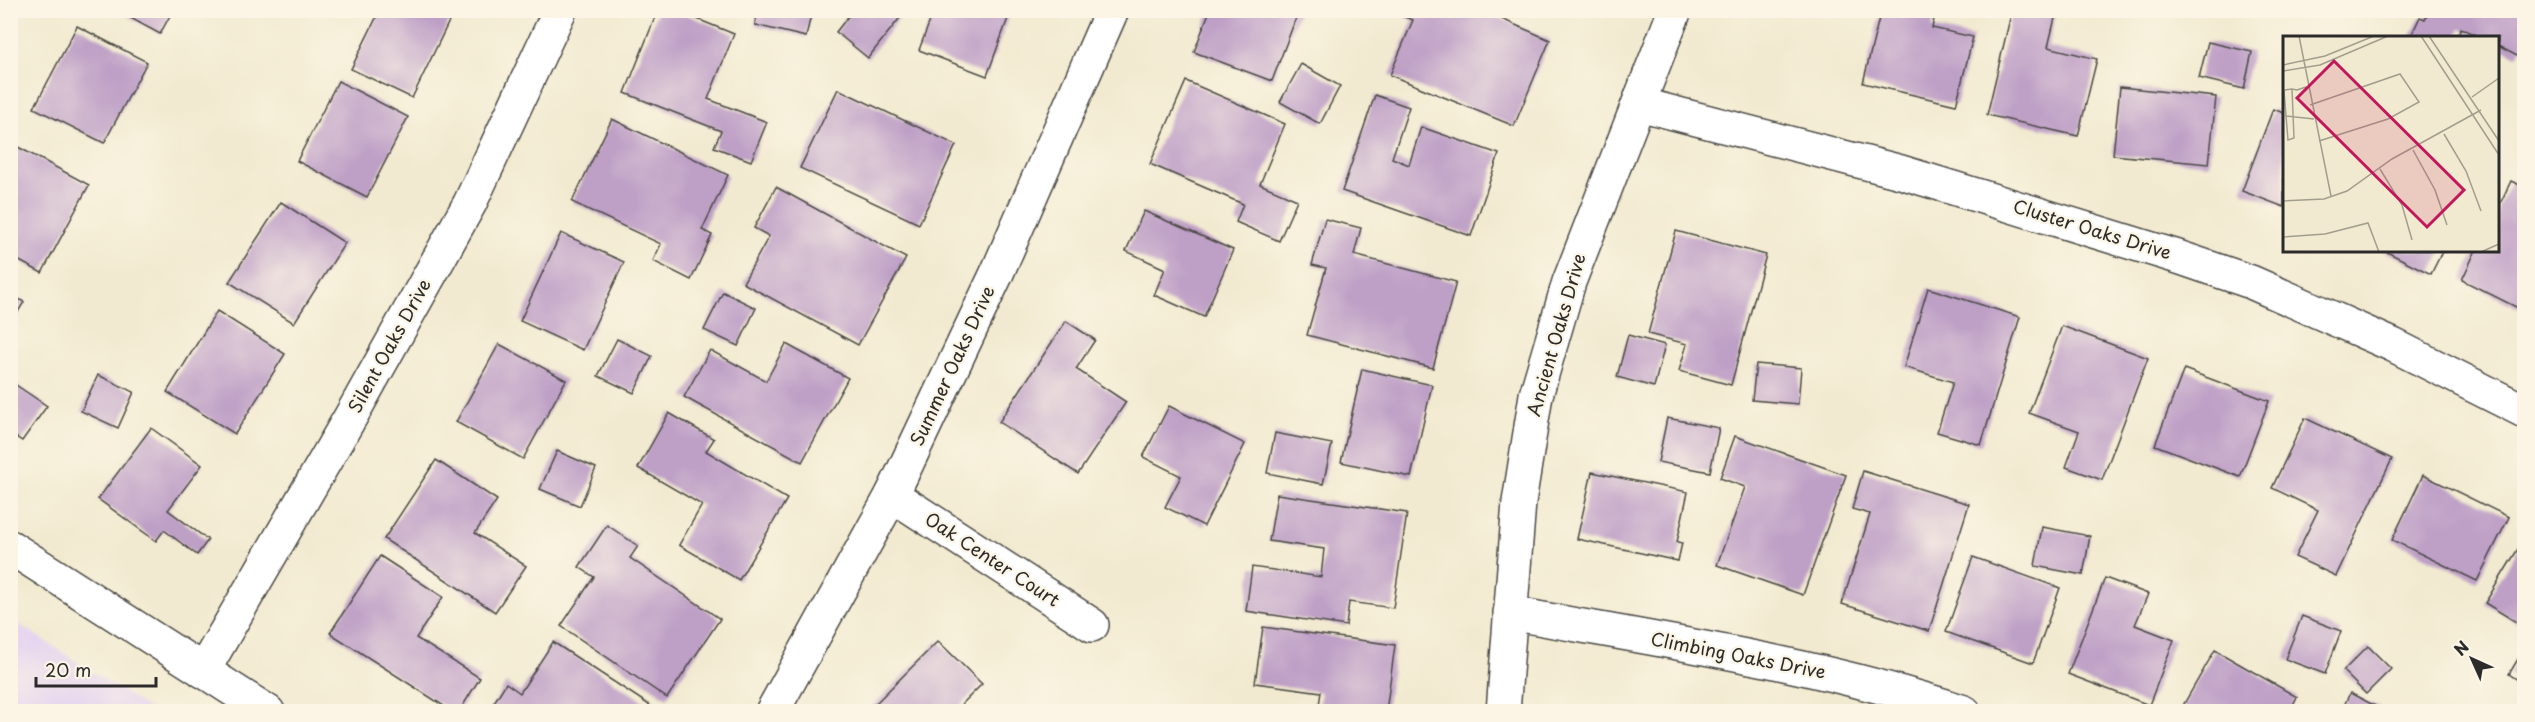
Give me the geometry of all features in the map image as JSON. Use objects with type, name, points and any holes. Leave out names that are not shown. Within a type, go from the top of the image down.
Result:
[{"type":"street","name":"Silent Oaks Drive","points":[[203,671],[351,416],[470,203],[560,10]]},
{"type":"street","name":"Summer Oaks Drive","points":[[772,711],[892,495],[997,273],[1112,10]]},
{"type":"street","name":"Ancient Oaks Drive","points":[[1503,711],[1519,502],[1536,394],[1569,282],[1675,10]]},
{"type":"street","name":"Cluster Oaks Drive","points":[[1639,104],[1901,172],[2178,257],[2251,282],[2458,376],[2524,411]]},
{"type":"street","name":"Oak Center Court","points":[[892,495],[1092,625]]},
{"type":"street","points":[[10,547],[268,711]]},
{"type":"street","name":"Climbing Oaks Drive","points":[[1510,613],[1752,657],[1858,681],[1964,711]]},
{"type":"shaded area","points":[[11,619],[152,711],[11,711]]},
{"type":"building","points":[[116,10],[173,10],[160,34]]},
{"type":"building","points":[[380,10],[449,10],[453,13],[412,98],[351,69]]},
{"type":"building","points":[[658,10],[675,10],[734,34],[708,99],[767,122],[751,161],[714,147],[721,131],[625,93]]},
{"type":"building","points":[[758,10],[812,10],[806,37],[755,25]]},
{"type":"building","points":[[853,10],[898,10],[903,14],[868,58],[836,32]]},
{"type":"building","points":[[934,10],[1011,10],[987,76],[919,50]]},
{"type":"building","points":[[1210,10],[1299,10],[1272,81],[1194,52]]},
{"type":"building","points":[[1401,10],[1481,10],[1550,40],[1514,126],[1390,75],[1413,20],[1399,15]]},
{"type":"building","points":[[1881,10],[1936,10],[1932,28],[1973,37],[1956,105],[1863,83]]},
{"type":"building","points":[[2012,10],[2040,10],[2056,14],[2048,47],[2097,59],[2078,136],[1987,115]]},
{"type":"building","points":[[2429,10],[2524,10],[2524,42],[2517,56],[2499,47],[2499,36],[2477,36],[2461,28],[2457,36],[2411,36],[2420,17],[2425,19]]},
{"type":"building","points":[[77,26],[147,62],[104,143],[34,108]]},
{"type":"building","points":[[2208,42],[2252,52],[2244,89],[2199,78]]},
{"type":"building","points":[[1301,64],[1340,86],[1320,124],[1280,102]]},
{"type":"building","points":[[338,81],[408,117],[367,197],[297,161]]},
{"type":"building","points":[[1186,81],[1285,124],[1260,184],[1297,200],[1279,241],[1236,222],[1243,204],[1150,164]]},
{"type":"building","points":[[2120,87],[2216,97],[2209,164],[2113,155]]},
{"type":"building","points":[[838,89],[956,145],[919,224],[800,168]]},
{"type":"building","points":[[1375,95],[1409,107],[1392,158],[1409,165],[1421,127],[1499,154],[1471,236],[1342,191]]},
{"type":"building","points":[[2273,109],[2283,113],[2283,207],[2242,191]]},
{"type":"building","points":[[612,119],[728,175],[702,230],[712,235],[691,280],[653,261],[661,244],[572,202]]},
{"type":"building","points":[[18,147],[89,185],[42,273],[10,256],[10,160]]},
{"type":"building","points":[[2511,181],[2524,187],[2524,311],[2462,280],[2475,252],[2499,252],[2499,206]]},
{"type":"building","points":[[776,187],[906,258],[858,345],[743,283],[769,236],[754,228]]},
{"type":"building","points":[[281,202],[345,243],[294,323],[229,282]]},
{"type":"building","points":[[1144,211],[1233,250],[1204,317],[1154,295],[1165,269],[1126,251]]},
{"type":"building","points":[[1325,219],[1361,228],[1354,255],[1456,282],[1433,368],[1307,335],[1326,268],[1312,265]]},
{"type":"building","points":[[1676,231],[1766,255],[1731,385],[1679,371],[1687,344],[1648,334]]},
{"type":"building","points":[[561,233],[624,262],[583,350],[520,321]]},
{"type":"building","points":[[2387,252],[2442,252],[2431,274]]},
{"type":"building","points":[[1928,288],[2020,317],[1981,445],[1937,432],[1953,382],[1904,367]]},
{"type":"building","points":[[723,292],[756,308],[738,346],[704,330]]},
{"type":"building","points":[[10,294],[24,302],[10,325]]},
{"type":"building","points":[[217,311],[285,354],[235,434],[167,392]]},
{"type":"building","points":[[1066,321],[1095,340],[1076,369],[1126,402],[1078,474],[999,422]]},
{"type":"building","points":[[2062,326],[2148,358],[2102,480],[2066,467],[2079,431],[2029,413]]},
{"type":"building","points":[[1628,335],[1665,345],[1654,387],[1617,377]]},
{"type":"building","points":[[617,339],[652,356],[634,393],[598,376]]},
{"type":"building","points":[[499,344],[566,380],[523,459],[456,422]]},
{"type":"building","points":[[786,344],[848,378],[802,462],[684,397],[710,350],[766,381]]},
{"type":"building","points":[[1756,364],[1801,368],[1798,404],[1752,400]]},
{"type":"building","points":[[1362,369],[1432,385],[1411,477],[1341,462]]},
{"type":"building","points":[[2184,369],[2269,401],[2240,477],[2155,445]]},
{"type":"building","points":[[98,375],[134,392],[118,428],[81,411]]},
{"type":"building","points":[[10,381],[47,406],[22,441],[10,433]]},
{"type":"building","points":[[1169,406],[1245,444],[1204,526],[1165,507],[1181,476],[1143,457]]},
{"type":"building","points":[[669,413],[714,439],[706,451],[787,499],[739,580],[679,545],[702,505],[638,468]]},
{"type":"building","points":[[1667,418],[1719,428],[1710,472],[1658,462]]},
{"type":"building","points":[[2305,418],[2392,459],[2336,576],[2295,557],[2318,510],[2272,488]]},
{"type":"building","points":[[151,428],[202,465],[168,510],[208,540],[197,555],[164,530],[156,541],[98,499]]},
{"type":"building","points":[[1275,433],[1332,444],[1323,484],[1267,473]]},
{"type":"building","points":[[1735,436],[1846,475],[1803,595],[1717,565],[1745,487],[1720,478]]},
{"type":"building","points":[[557,451],[596,468],[580,506],[540,489]]},
{"type":"building","points":[[436,460],[497,500],[475,533],[526,566],[495,612],[384,539]]},
{"type":"building","points":[[1863,471],[1969,504],[1929,631],[1842,604],[1870,514],[1852,509]]},
{"type":"building","points":[[1592,472],[1688,492],[1677,542],[1682,543],[1678,561],[1577,539]]},
{"type":"building","points":[[2423,475],[2509,517],[2477,581],[2392,540]]},
{"type":"building","points":[[1277,494],[1407,513],[1393,608],[1349,602],[1346,626],[1246,611],[1252,567],[1321,577],[1324,549],[1269,541]]},
{"type":"building","points":[[607,525],[638,546],[630,558],[720,619],[667,698],[561,626],[594,577],[579,567]]},
{"type":"building","points":[[2042,527],[2090,536],[2083,575],[2035,566]]},
{"type":"building","points":[[2524,539],[2524,627],[2485,603]]},
{"type":"building","points":[[380,556],[443,597],[416,638],[480,678],[459,712],[453,712],[330,633]]},
{"type":"building","points":[[1973,557],[2060,588],[2033,663],[1946,632]]},
{"type":"building","points":[[2105,578],[2148,594],[2135,625],[2174,640],[2149,705],[2068,674]]},
{"type":"building","points":[[2302,616],[2341,631],[2325,674],[2285,659]]},
{"type":"building","points":[[1263,627],[1395,645],[1386,712],[1318,712],[1321,692],[1255,683]]},
{"type":"building","points":[[938,641],[982,684],[954,712],[867,712]]},
{"type":"building","points":[[553,642],[660,712],[488,712],[506,683],[520,693]]},
{"type":"building","points":[[2368,646],[2391,669],[2366,694],[2343,671]]},
{"type":"building","points":[[2524,649],[2524,684],[2509,674]]},
{"type":"building","points":[[2215,650],[2297,697],[2289,712],[2185,712],[2181,709]]},
{"type":"building","points":[[2350,693],[2387,712],[2341,712]]}]
